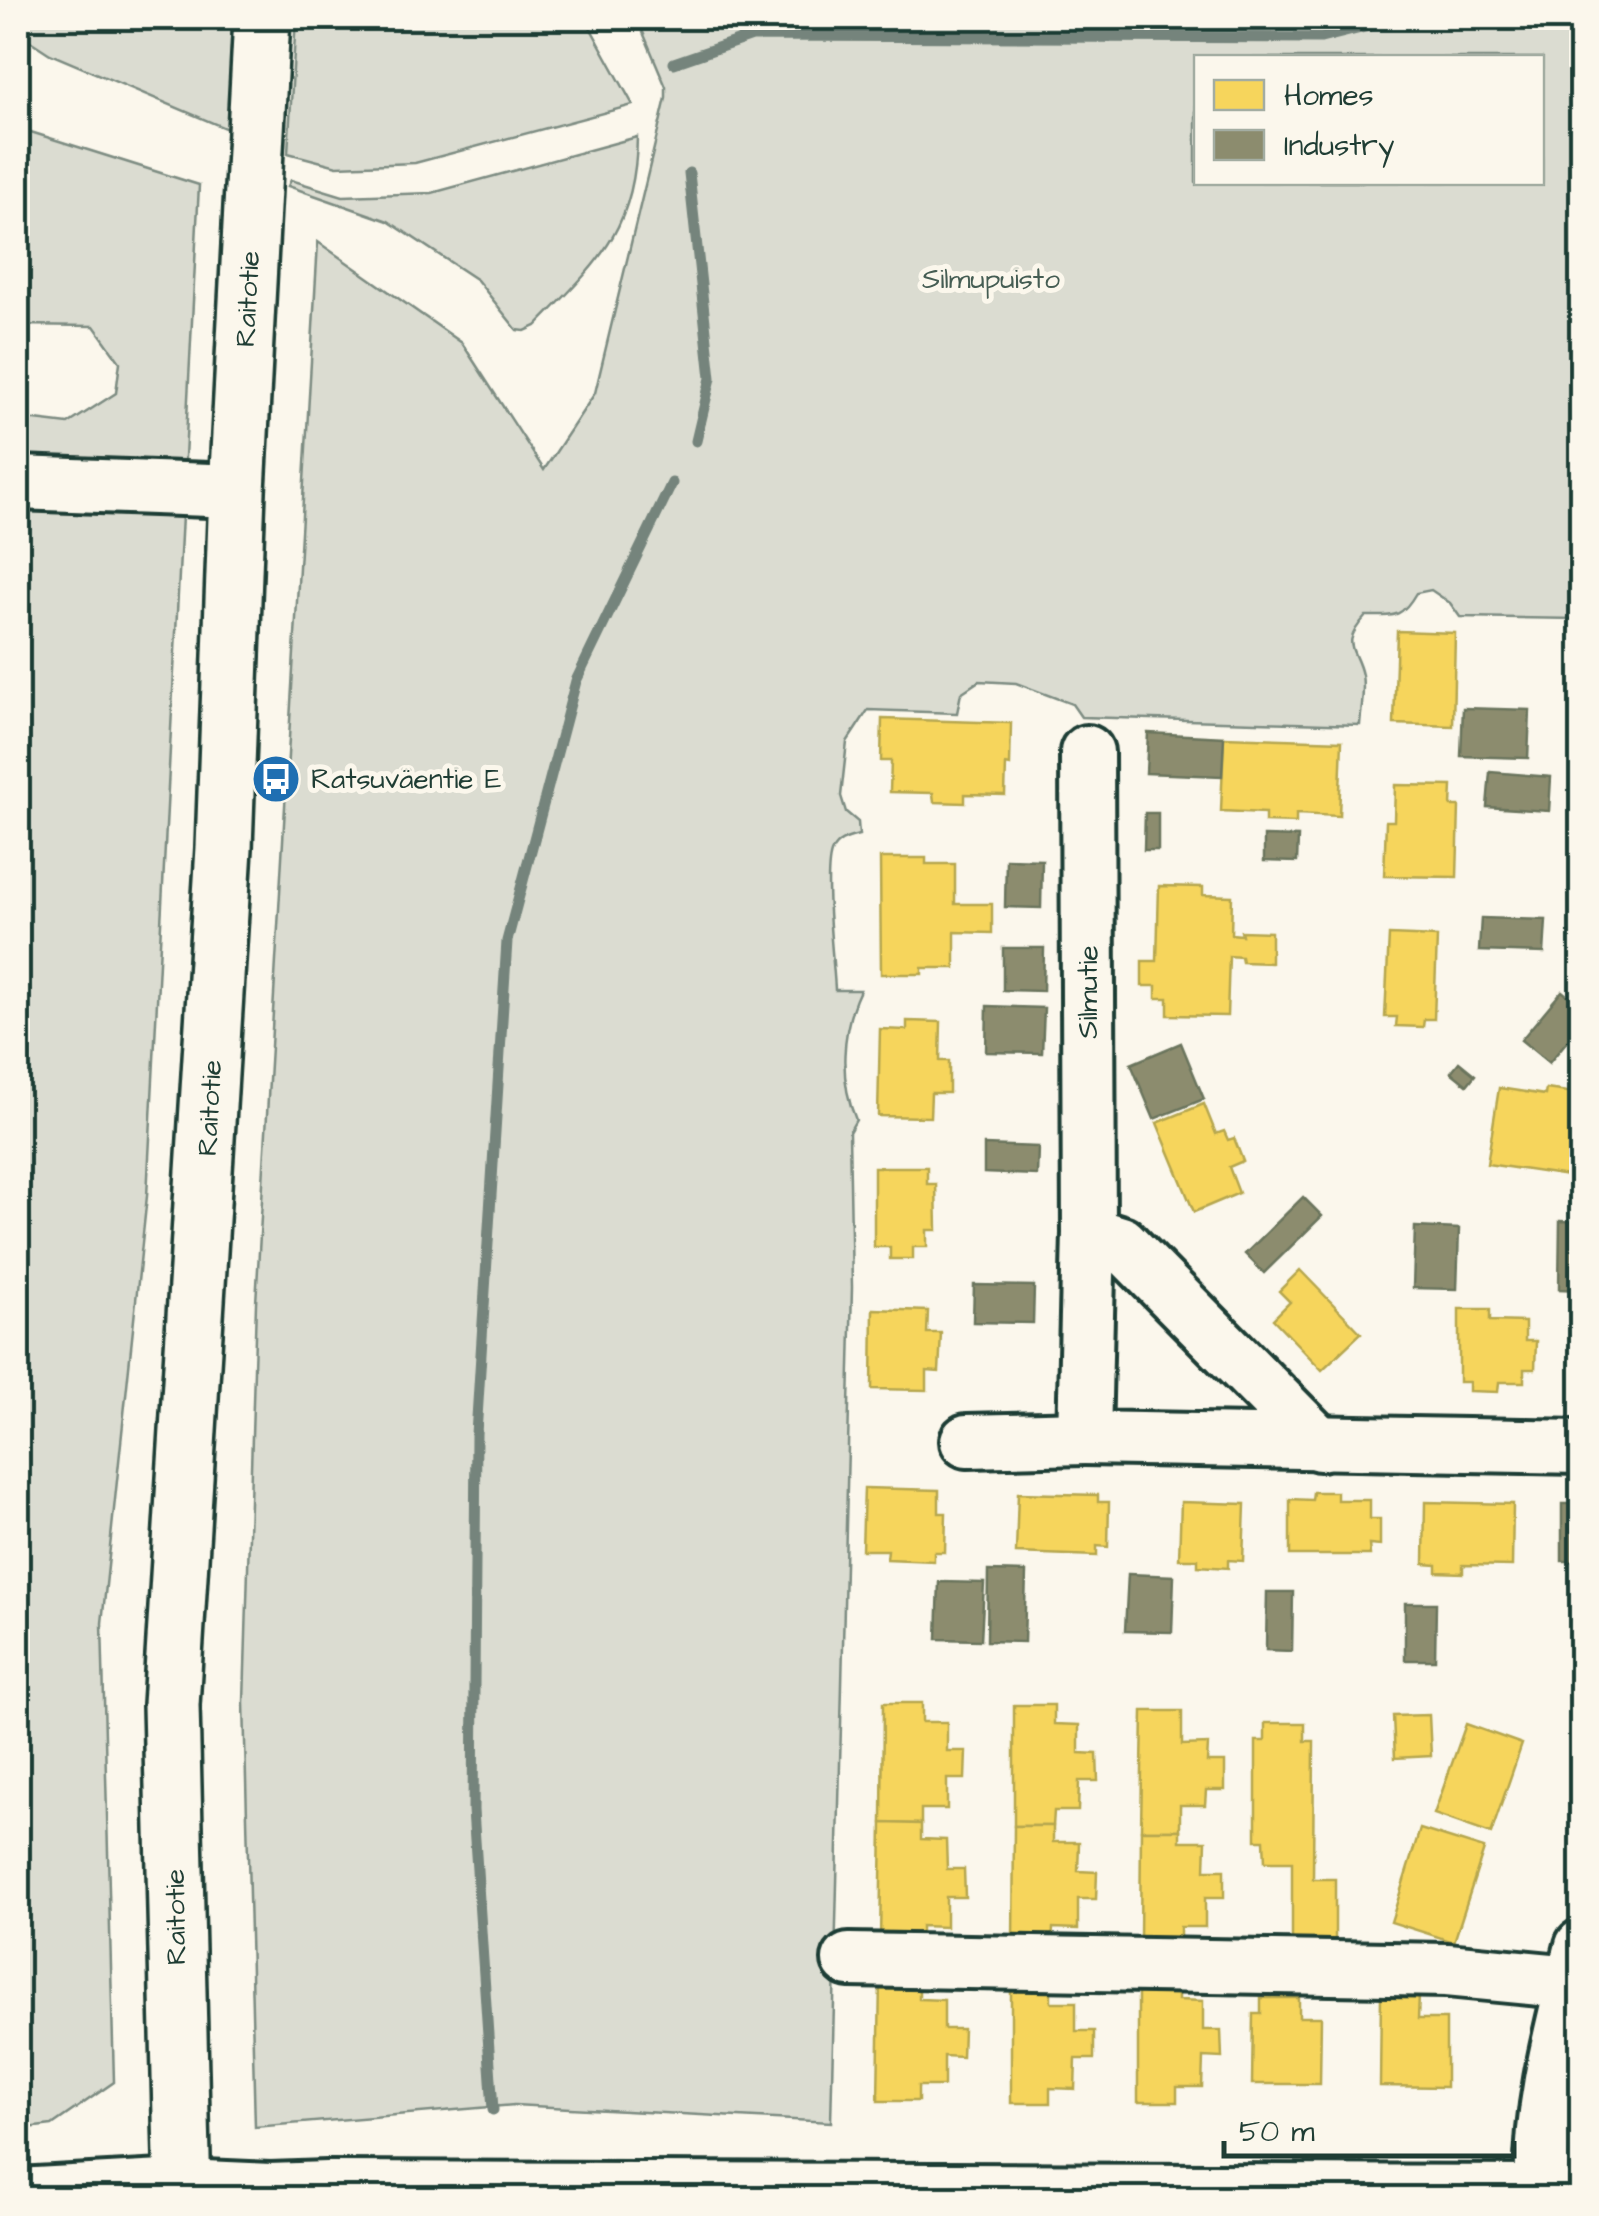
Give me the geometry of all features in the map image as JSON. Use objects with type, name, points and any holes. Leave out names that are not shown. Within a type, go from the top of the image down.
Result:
[{"type":"main road","name":"Raitotie","points":[[182,2192],[172,1704],[222,888],[262,18]]},
{"type":"street","points":[[18,483],[238,491]]},
{"type":"street","name":"Silmutie","points":[[1084,1438],[1089,1233],[1087,752]]},
{"type":"street","points":[[1089,1233],[1121,1243],[1320,1444]]},
{"type":"street","points":[[968,1441],[1084,1438],[1582,1447]]},
{"type":"street","points":[[18,2194],[347,2188],[1542,2195],[1545,2116],[1577,1964],[1447,1970],[849,1960]]},
{"type":"green space","points":[[18,18],[239,18],[234,132],[50,54],[18,33]]},
{"type":"green space","points":[[296,18],[585,18],[633,105],[415,163],[337,166],[288,153]]},
{"type":"green space","name":"Silmupuisto","points":[[637,18],[1581,18],[1581,619],[1460,617],[1450,603],[1431,590],[1416,593],[1406,608],[1396,614],[1366,616],[1351,640],[1363,681],[1360,725],[1081,717],[1072,704],[1016,683],[979,681],[961,693],[957,713],[868,710],[847,742],[841,796],[846,812],[858,822],[859,835],[834,847],[828,877],[835,990],[860,990],[849,1022],[844,1055],[847,1088],[856,1120],[849,1132],[852,1287],[831,2122],[514,2105],[255,2127],[244,1702],[256,1303],[318,242],[462,343],[544,470],[595,393],[666,87]]},
{"type":"green space","points":[[18,128],[199,185],[147,1196],[102,1623],[114,2082],[52,2125],[18,2129],[18,418],[68,424],[116,393],[120,362],[94,326],[18,325]]},
{"type":"green space","points":[[637,137],[629,197],[609,243],[558,304],[536,326],[525,331],[517,330],[477,280],[388,221],[288,186],[291,180],[343,196],[432,193]]},
{"type":"building: Homes","points":[[1397,631],[1455,633],[1453,726],[1394,724]]},
{"type":"building: Homes","points":[[882,719],[1011,723],[1005,795],[965,794],[965,803],[934,802],[933,793],[890,792],[891,761],[881,761]]},
{"type":"building: Homes","points":[[1224,737],[1342,741],[1339,816],[1296,814],[1296,823],[1265,822],[1265,813],[1221,811]]},
{"type":"building: Homes","points":[[1395,785],[1452,786],[1451,806],[1459,806],[1457,877],[1384,876],[1386,821],[1394,821]]},
{"type":"building: Homes","points":[[880,858],[926,858],[926,864],[955,864],[955,904],[992,904],[992,933],[955,932],[955,968],[922,968],[922,974],[881,974]]},
{"type":"building: Homes","points":[[1159,886],[1203,887],[1203,895],[1232,896],[1231,934],[1271,932],[1271,963],[1242,962],[1241,957],[1229,956],[1227,1016],[1168,1015],[1168,998],[1156,998],[1156,986],[1142,986],[1142,961],[1157,961]]},
{"type":"building: Homes","points":[[1389,935],[1437,937],[1434,1019],[1424,1019],[1423,1027],[1396,1026],[1397,1017],[1385,1017]]},
{"type":"building: Homes","points":[[907,1021],[941,1022],[940,1061],[949,1061],[949,1093],[931,1093],[930,1117],[878,1116],[880,1029],[907,1030]]},
{"type":"building: Homes","points":[[1499,1088],[1545,1095],[1546,1089],[1582,1094],[1582,1178],[1487,1164]]},
{"type":"building: Homes","points":[[1204,1104],[1216,1134],[1224,1131],[1228,1140],[1234,1138],[1243,1161],[1229,1167],[1239,1193],[1194,1212],[1157,1123]]},
{"type":"building: Homes","points":[[874,1167],[927,1167],[927,1184],[936,1184],[937,1230],[927,1230],[927,1247],[913,1247],[913,1259],[890,1259],[890,1247],[874,1247]]},
{"type":"building: Homes","points":[[1300,1270],[1361,1333],[1322,1370],[1273,1319],[1290,1302],[1279,1291]]},
{"type":"building: Homes","points":[[873,1309],[928,1311],[927,1333],[941,1333],[939,1372],[927,1371],[927,1390],[872,1389]]},
{"type":"building: Homes","points":[[1459,1309],[1490,1309],[1490,1321],[1525,1322],[1525,1341],[1536,1341],[1535,1369],[1524,1369],[1524,1382],[1499,1382],[1498,1392],[1469,1391],[1469,1382],[1459,1382]]},
{"type":"building: Homes","points":[[864,1488],[939,1490],[939,1513],[946,1513],[945,1552],[934,1552],[934,1561],[887,1559],[888,1550],[862,1550]]},
{"type":"building: Homes","points":[[1313,1492],[1337,1492],[1337,1500],[1370,1500],[1370,1519],[1380,1519],[1380,1546],[1369,1545],[1370,1555],[1290,1555],[1290,1499],[1312,1500]]},
{"type":"building: Homes","points":[[1018,1493],[1098,1495],[1098,1502],[1109,1502],[1108,1547],[1097,1546],[1097,1556],[1016,1553]]},
{"type":"building: Homes","points":[[1181,1502],[1245,1504],[1243,1561],[1228,1560],[1228,1568],[1198,1566],[1198,1559],[1179,1559]]},
{"type":"building: Homes","points":[[1425,1502],[1513,1504],[1512,1566],[1463,1565],[1463,1573],[1437,1572],[1437,1565],[1424,1564]]},
{"type":"building: Homes","points":[[883,1703],[922,1703],[922,1722],[947,1722],[947,1751],[966,1751],[965,1779],[947,1779],[947,1809],[921,1809],[921,1824],[882,1823]]},
{"type":"building: Homes","points":[[1014,1705],[1054,1705],[1054,1724],[1079,1725],[1079,1753],[1097,1754],[1098,1781],[1079,1781],[1078,1811],[1054,1811],[1053,1826],[1014,1826]]},
{"type":"building: Homes","points":[[1143,1711],[1182,1711],[1182,1745],[1208,1744],[1207,1762],[1225,1762],[1225,1790],[1206,1790],[1205,1805],[1180,1805],[1180,1830],[1141,1830]]},
{"type":"building: Homes","points":[[1429,1715],[1431,1756],[1395,1758],[1393,1716]]},
{"type":"building: Homes","points":[[1265,1723],[1305,1723],[1305,1741],[1314,1741],[1313,1879],[1335,1879],[1335,1945],[1292,1945],[1292,1862],[1265,1862],[1264,1840],[1256,1840],[1256,1741],[1265,1741]]},
{"type":"building: Homes","points":[[1466,1724],[1522,1744],[1491,1834],[1434,1814]]},
{"type":"building: Homes","points":[[882,1823],[921,1824],[921,1839],[946,1840],[947,1869],[964,1869],[965,1897],[946,1897],[946,1927],[921,1926],[921,1942],[880,1941]]},
{"type":"building: Homes","points":[[1014,1826],[1053,1826],[1053,1842],[1079,1842],[1078,1871],[1097,1872],[1096,1899],[1078,1899],[1078,1929],[1053,1928],[1052,1944],[1013,1944]]},
{"type":"building: Homes","points":[[1420,1829],[1484,1849],[1454,1942],[1391,1922]]},
{"type":"building: Homes","points":[[1141,1830],[1180,1830],[1180,1841],[1206,1841],[1205,1870],[1224,1870],[1224,1898],[1205,1898],[1205,1927],[1180,1927],[1180,1942],[1140,1942]]},
{"type":"building: Homes","points":[[880,1980],[919,1981],[919,1999],[944,2000],[944,2029],[963,2029],[962,2057],[944,2056],[944,2086],[918,2086],[918,2101],[878,2101]]},
{"type":"building: Homes","points":[[1138,1982],[1178,1982],[1178,2000],[1203,2001],[1203,2030],[1221,2030],[1222,2058],[1203,2057],[1202,2087],[1177,2087],[1177,2102],[1138,2102]]},
{"type":"building: Homes","points":[[1011,1983],[1051,1983],[1051,2002],[1076,2002],[1076,2031],[1094,2031],[1094,2059],[1076,2059],[1075,2089],[1050,2088],[1050,2103],[1011,2103]]},
{"type":"building: Homes","points":[[1381,1994],[1419,1995],[1418,2019],[1446,2019],[1446,2087],[1380,2086]]},
{"type":"building: Homes","points":[[1261,1998],[1299,1998],[1299,2017],[1321,2017],[1320,2084],[1252,2084],[1253,2014],[1261,2014]]},
{"type":"building: Industry","points":[[1463,708],[1530,710],[1528,758],[1461,756]]},
{"type":"building: Industry","points":[[1148,733],[1224,737],[1222,776],[1146,773]]},
{"type":"building: Industry","points":[[1490,772],[1551,777],[1549,811],[1487,807]]},
{"type":"building: Industry","points":[[1145,813],[1158,813],[1158,850],[1144,850]]},
{"type":"building: Industry","points":[[1264,836],[1298,837],[1297,862],[1264,861]]},
{"type":"building: Industry","points":[[1006,859],[1042,860],[1041,908],[1005,907]]},
{"type":"building: Industry","points":[[1481,918],[1546,920],[1544,953],[1479,951]]},
{"type":"building: Industry","points":[[1003,948],[1044,948],[1043,991],[1003,990]]},
{"type":"building: Industry","points":[[1562,991],[1582,1007],[1582,1023],[1549,1063],[1521,1040]]},
{"type":"building: Industry","points":[[987,1006],[1044,1008],[1042,1053],[986,1052]]},
{"type":"building: Industry","points":[[1181,1043],[1204,1099],[1154,1119],[1131,1064]]},
{"type":"building: Industry","points":[[1459,1062],[1475,1075],[1467,1085],[1451,1072]]},
{"type":"building: Industry","points":[[984,1145],[1038,1147],[1037,1175],[984,1173]]},
{"type":"building: Industry","points":[[1303,1197],[1322,1216],[1264,1273],[1245,1254]]},
{"type":"building: Industry","points":[[1560,1221],[1582,1222],[1582,1290],[1559,1289]]},
{"type":"building: Industry","points":[[1415,1227],[1459,1229],[1457,1289],[1413,1288]]},
{"type":"building: Industry","points":[[974,1285],[1034,1286],[1033,1323],[973,1322]]},
{"type":"building: Industry","points":[[1562,1504],[1582,1504],[1582,1561],[1562,1561]]},
{"type":"building: Industry","points":[[988,1571],[1026,1572],[1024,1642],[987,1641]]},
{"type":"building: Industry","points":[[1128,1574],[1174,1576],[1172,1632],[1125,1631]]},
{"type":"building: Industry","points":[[939,1582],[984,1583],[981,1640],[937,1639]]},
{"type":"building: Industry","points":[[1267,1592],[1293,1592],[1292,1651],[1266,1650]]},
{"type":"building: Industry","points":[[1405,1603],[1436,1603],[1435,1660],[1405,1660]]},
{"type":"waterway","points":[[674,63],[752,36],[1321,38],[1401,18]]},
{"type":"waterway","points":[[689,173],[711,378],[696,441]]},
{"type":"waterway","points":[[493,2110],[473,1810],[476,1434],[507,941],[576,681],[672,483]]},
{"type":"place","name":"Ratsuväentie E","points":[[276,779]]}]
